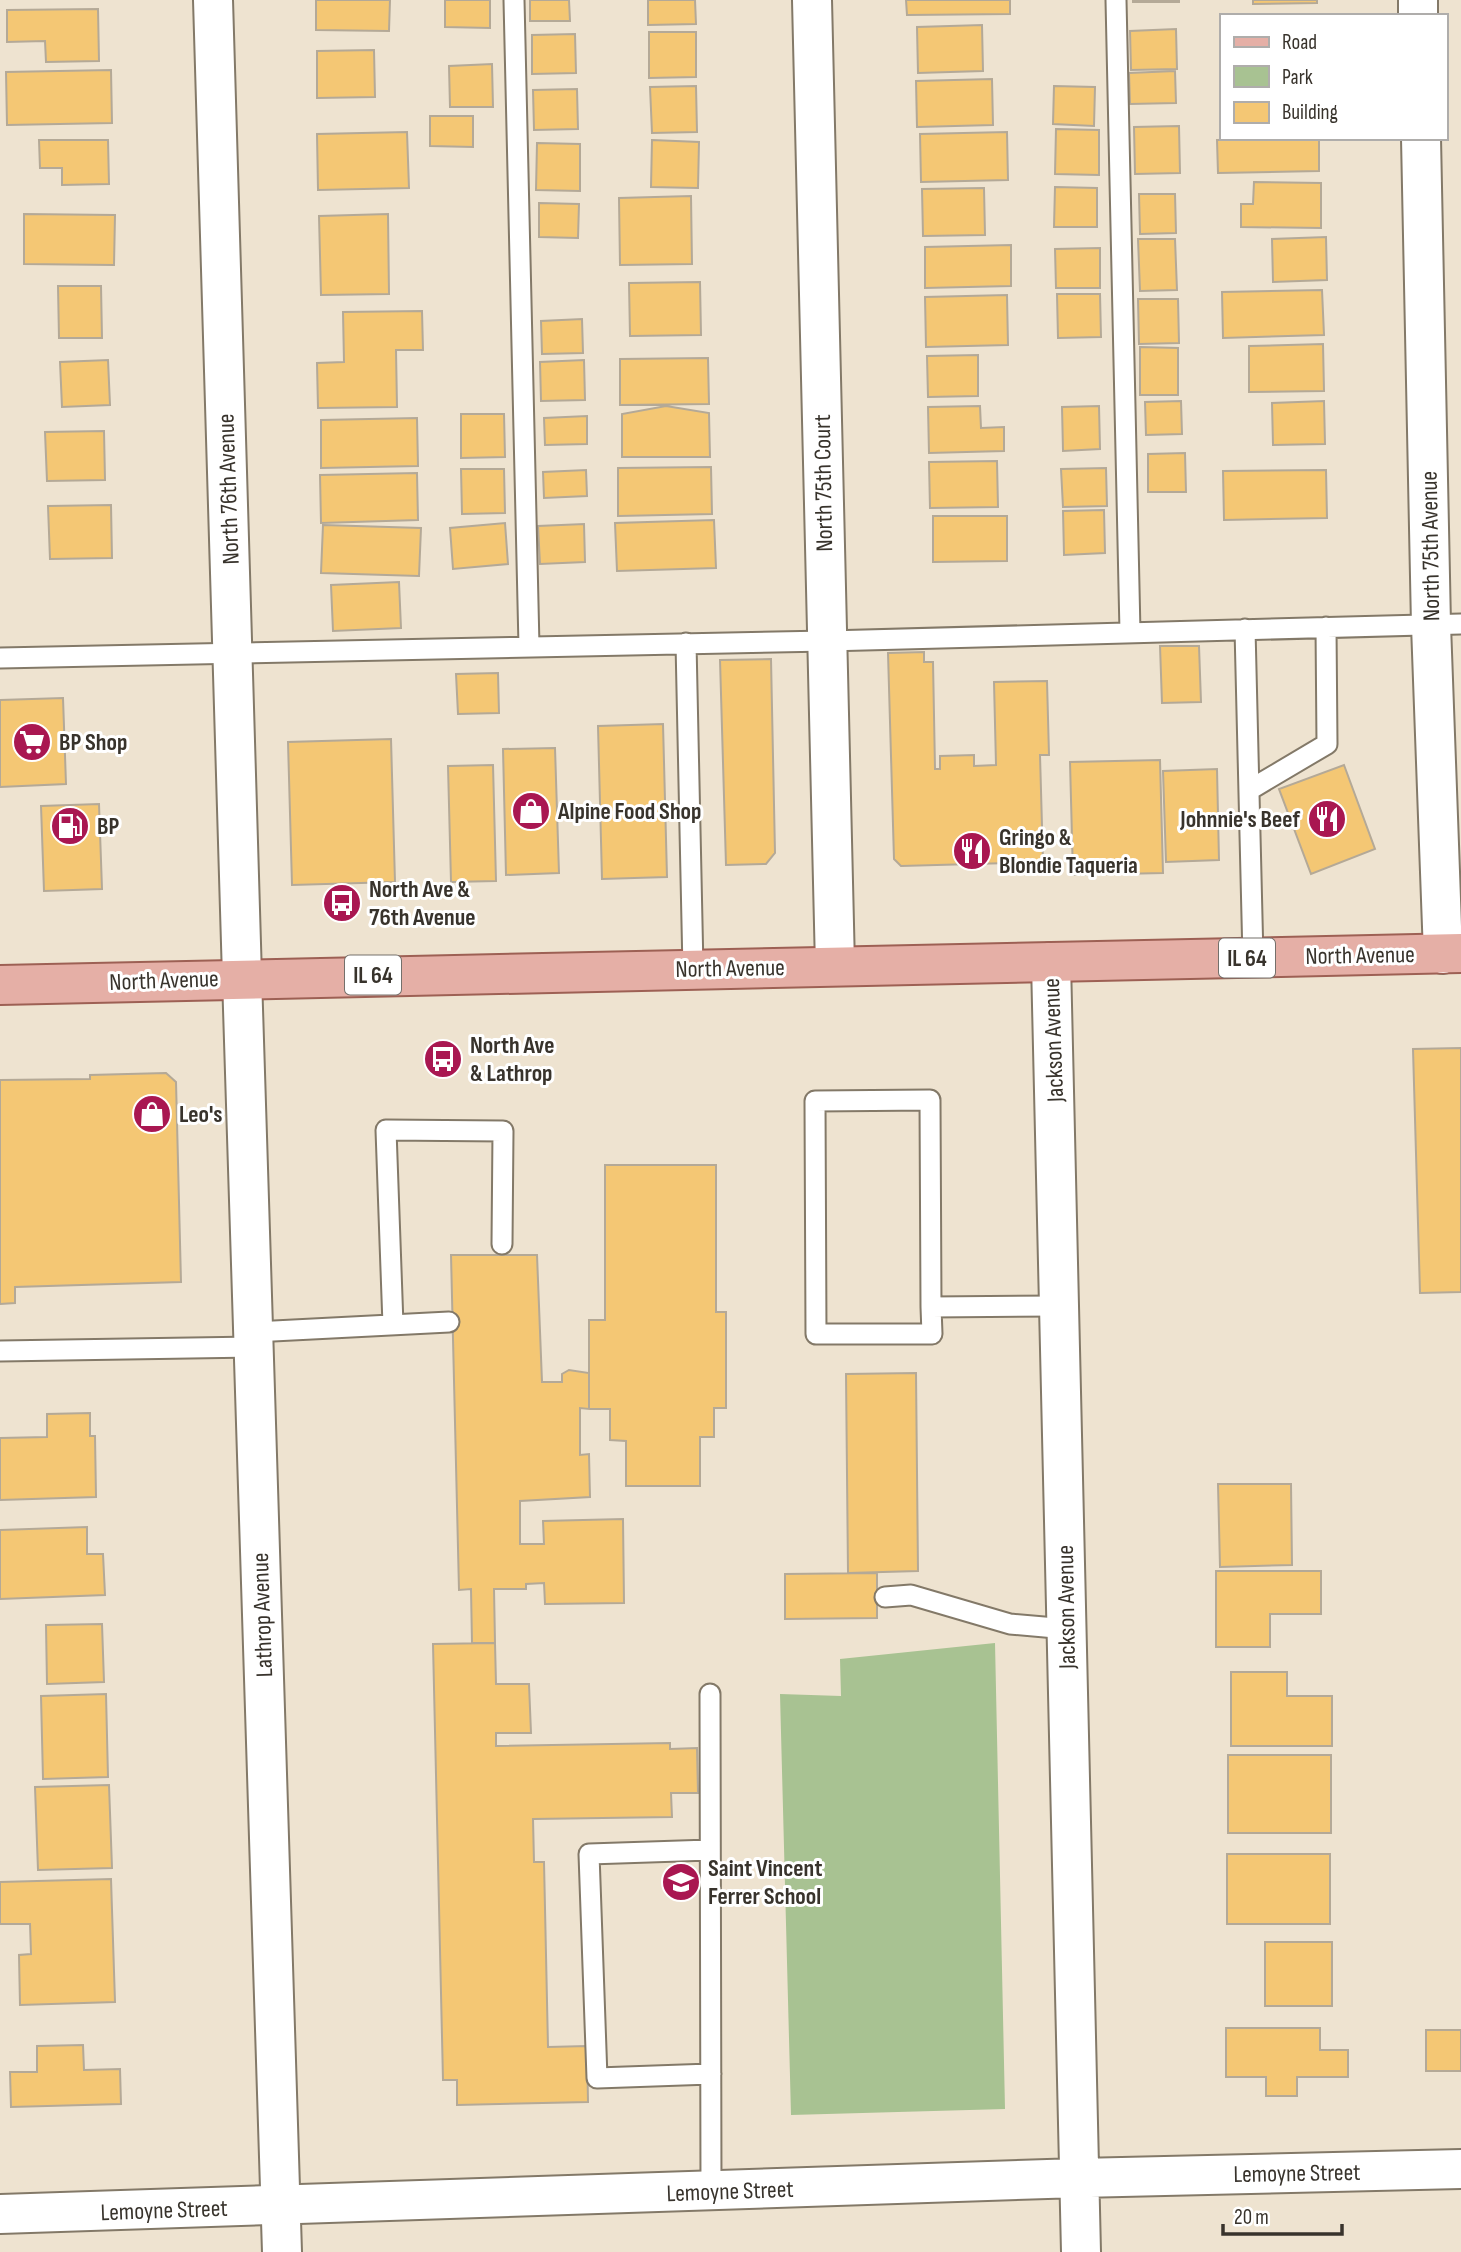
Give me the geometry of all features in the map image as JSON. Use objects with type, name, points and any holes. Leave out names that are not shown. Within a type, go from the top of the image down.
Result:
[{"type":"main road","name":"North Avenue","points":[[0,985],[242,977],[1452,953]]},
{"type":"street","name":"North 76th Avenue","points":[[213,0],[242,977]]},
{"type":"street","name":"North 75th Court","points":[[812,0],[835,966]]},
{"type":"street","name":"North 75th Avenue","points":[[1421,140],[1446,624],[1452,953]]},
{"type":"street","name":"Jackson Avenue","points":[[1051,962],[1081,2252]]},
{"type":"street","name":"Lathrop Avenue","points":[[242,977],[282,2252]]},
{"type":"street","name":"Lemoyne Street","points":[[0,2214],[1079,2178],[1461,2169]]},
{"type":"lane","points":[[514,0],[529,646]]},
{"type":"lane","points":[[1116,0],[1130,632]]},
{"type":"lane","points":[[0,657],[827,641],[1446,624]]},
{"type":"lane","points":[[1251,789],[1327,744],[1326,627]]},
{"type":"lane","points":[[1245,629],[1251,789],[1253,958]]},
{"type":"lane","points":[[686,643],[693,969]]},
{"type":"lane","points":[[930,1100],[931,1307],[932,1334],[816,1334],[815,1101],[930,1100]]},
{"type":"lane","points":[[393,1325],[386,1130],[503,1131],[502,1244]]},
{"type":"lane","points":[[931,1307],[1060,1307]]},
{"type":"lane","points":[[0,1351],[253,1340],[393,1325],[449,1322]]},
{"type":"lane","points":[[885,1597],[911,1595],[1010,1624],[1067,1629]]},
{"type":"lane","points":[[710,1694],[711,2191]]},
{"type":"lane","points":[[710,1850],[589,1854],[597,2078],[711,2074]]},
{"type":"green space","points":[[995,1643],[1005,2109],[791,2115],[780,1694],[841,1696],[840,1659]]},
{"type":"building","points":[[316,0],[390,0],[389,31],[316,30]]},
{"type":"building","points":[[445,0],[490,0],[490,28],[445,27]]},
{"type":"building","points":[[530,0],[569,0],[570,21],[530,21]]},
{"type":"building","points":[[648,0],[695,0],[696,24],[648,25]]},
{"type":"building","points":[[906,0],[1010,0],[1010,14],[907,15]]},
{"type":"building","points":[[1179,0],[1179,2],[1133,2]]},
{"type":"building","points":[[1253,0],[1317,0],[1317,3],[1253,4]]},
{"type":"building","points":[[98,9],[99,61],[46,62],[45,41],[7,42],[7,10]]},
{"type":"building","points":[[982,25],[983,71],[918,73],[917,27]]},
{"type":"building","points":[[1176,29],[1177,69],[1131,70],[1130,31]]},
{"type":"building","points":[[649,32],[696,32],[696,77],[649,78]]},
{"type":"building","points":[[575,34],[576,73],[532,74],[532,35]]},
{"type":"building","points":[[374,50],[375,97],[317,98],[317,51]]},
{"type":"building","points":[[492,64],[493,107],[450,107],[449,66]]},
{"type":"building","points":[[111,70],[112,123],[7,125],[6,72]]},
{"type":"building","points":[[1175,71],[1176,103],[1130,104],[1129,73]]},
{"type":"building","points":[[992,79],[993,125],[917,127],[916,81]]},
{"type":"building","points":[[696,86],[697,132],[652,133],[650,87]]},
{"type":"building","points":[[1054,86],[1095,87],[1094,126],[1053,124]]},
{"type":"building","points":[[577,89],[578,129],[534,130],[533,90]]},
{"type":"building","points":[[430,116],[473,116],[473,147],[430,146]]},
{"type":"building","points":[[1179,126],[1180,173],[1135,174],[1134,127]]},
{"type":"building","points":[[1056,129],[1099,130],[1099,175],[1055,174]]},
{"type":"building","points":[[407,132],[409,188],[318,190],[317,134]]},
{"type":"building","points":[[1007,132],[1008,180],[921,182],[920,134]]},
{"type":"building","points":[[39,140],[108,140],[109,184],[62,185],[62,168],[40,168]]},
{"type":"building","points":[[652,140],[699,142],[698,188],[651,187]]},
{"type":"building","points":[[1217,140],[1319,140],[1319,171],[1218,173]]},
{"type":"building","points":[[537,143],[580,144],[580,191],[536,190]]},
{"type":"building","points":[[1254,182],[1321,183],[1321,228],[1241,227],[1241,204],[1253,204]]},
{"type":"building","points":[[1055,187],[1097,188],[1097,227],[1054,227]]},
{"type":"building","points":[[984,188],[985,235],[923,236],[922,189]]},
{"type":"building","points":[[1139,194],[1175,194],[1176,233],[1140,234]]},
{"type":"building","points":[[691,196],[692,264],[620,265],[619,198]]},
{"type":"building","points":[[539,203],[579,204],[578,238],[539,237]]},
{"type":"building","points":[[24,214],[115,215],[114,265],[24,264]]},
{"type":"building","points":[[388,214],[389,294],[321,295],[319,216]]},
{"type":"building","points":[[1326,237],[1327,280],[1273,282],[1272,239]]},
{"type":"building","points":[[1138,239],[1175,239],[1177,290],[1140,291]]},
{"type":"building","points":[[1011,245],[1011,286],[925,288],[925,247]]},
{"type":"building","points":[[1100,248],[1100,288],[1056,288],[1055,249]]},
{"type":"building","points":[[700,282],[701,335],[630,336],[629,283]]},
{"type":"building","points":[[58,286],[101,286],[102,338],[59,338]]},
{"type":"building","points":[[1322,290],[1324,335],[1223,338],[1222,292]]},
{"type":"building","points":[[1057,294],[1100,294],[1101,337],[1058,338]]},
{"type":"building","points":[[1007,295],[1008,345],[926,347],[925,297]]},
{"type":"building","points":[[1138,299],[1178,299],[1179,343],[1139,344]]},
{"type":"building","points":[[422,311],[423,350],[396,350],[397,407],[318,408],[317,363],[344,362],[343,312]]},
{"type":"building","points":[[582,319],[583,353],[542,354],[541,321]]},
{"type":"building","points":[[1323,344],[1324,391],[1249,392],[1249,346]]},
{"type":"building","points":[[1140,347],[1178,348],[1178,395],[1140,395]]},
{"type":"building","points":[[978,355],[978,396],[928,397],[927,356]]},
{"type":"building","points":[[708,358],[709,404],[620,405],[620,359]]},
{"type":"building","points":[[108,360],[110,405],[62,407],[60,362]]},
{"type":"building","points":[[584,360],[585,400],[541,401],[540,362]]},
{"type":"building","points":[[1181,401],[1182,434],[1146,435],[1145,402]]},
{"type":"building","points":[[1324,401],[1325,444],[1273,445],[1272,403]]},
{"type":"building","points":[[666,406],[709,413],[710,457],[622,457],[622,414]]},
{"type":"building","points":[[980,406],[981,428],[1004,427],[1004,451],[929,453],[928,407]]},
{"type":"building","points":[[1099,406],[1100,449],[1063,451],[1062,407]]},
{"type":"building","points":[[461,414],[504,414],[505,457],[461,458]]},
{"type":"building","points":[[587,416],[587,444],[545,445],[544,418]]},
{"type":"building","points":[[417,418],[418,466],[321,468],[321,420]]},
{"type":"building","points":[[104,431],[105,480],[47,481],[45,432]]},
{"type":"building","points":[[1185,453],[1186,492],[1148,492],[1148,454]]},
{"type":"building","points":[[997,461],[998,507],[930,508],[929,462]]},
{"type":"building","points":[[711,467],[712,514],[618,516],[618,468]]},
{"type":"building","points":[[1106,468],[1107,506],[1063,507],[1061,469]]},
{"type":"building","points":[[461,469],[504,469],[505,513],[462,514]]},
{"type":"building","points":[[586,470],[587,496],[544,498],[543,472]]},
{"type":"building","points":[[1326,470],[1327,518],[1224,520],[1223,471]]},
{"type":"building","points":[[417,473],[418,520],[321,523],[320,475]]},
{"type":"building","points":[[111,505],[112,558],[50,559],[48,506]]},
{"type":"building","points":[[1104,510],[1105,553],[1064,555],[1063,511]]},
{"type":"building","points":[[933,516],[1007,516],[1007,561],[933,562]]},
{"type":"building","points":[[714,520],[716,568],[617,571],[615,523]]},
{"type":"building","points":[[505,523],[508,564],[453,569],[450,528]]},
{"type":"building","points":[[584,524],[585,562],[540,564],[538,526]]},
{"type":"building","points":[[323,525],[421,528],[419,576],[321,573]]},
{"type":"building","points":[[399,582],[401,628],[333,631],[331,585]]},
{"type":"building","points":[[1160,646],[1199,646],[1201,702],[1162,703]]},
{"type":"building","points":[[924,652],[924,662],[933,662],[935,769],[940,769],[940,756],[974,755],[974,766],[996,765],[994,682],[1047,681],[1049,755],[1040,755],[1043,862],[901,866],[894,859],[888,653]]},
{"type":"building","points":[[771,659],[775,853],[766,864],[726,865],[720,660]]},
{"type":"building","points":[[498,673],[499,713],[458,714],[456,674]]},
{"type":"building","name":"BP Shop","points":[[63,698],[66,784],[0,787],[0,700]]},
{"type":"building","points":[[663,724],[667,877],[602,879],[598,726]]},
{"type":"building","points":[[391,739],[395,882],[292,885],[288,742]]},
{"type":"building","name":"Alpine Food Shop","points":[[555,748],[559,873],[506,875],[503,749]]},
{"type":"building","points":[[1160,760],[1163,873],[1073,875],[1070,762]]},
{"type":"building","points":[[493,765],[496,881],[451,882],[448,766]]},
{"type":"building","name":"Johnnie's Beef","points":[[1344,765],[1375,849],[1311,874],[1279,789]]},
{"type":"building","points":[[1217,769],[1219,860],[1166,862],[1163,771]]},
{"type":"building","points":[[99,804],[102,889],[44,891],[41,806]]},
{"type":"building","points":[[1461,1048],[1461,1292],[1420,1293],[1413,1049]]},
{"type":"building","points":[[166,1073],[176,1082],[181,1282],[15,1287],[15,1303],[0,1304],[0,1080],[90,1079],[90,1075]]},
{"type":"building","points":[[605,1165],[716,1165],[716,1312],[726,1312],[726,1408],[714,1408],[714,1437],[700,1437],[700,1486],[626,1486],[626,1441],[610,1440],[610,1409],[589,1409],[589,1320],[605,1320]]},
{"type":"building","points":[[451,1255],[537,1255],[542,1382],[562,1382],[562,1374],[569,1370],[589,1373],[589,1409],[580,1408],[580,1455],[589,1454],[590,1497],[520,1501],[520,1544],[544,1544],[543,1521],[623,1519],[624,1603],[545,1604],[544,1583],[526,1584],[526,1589],[494,1589],[495,1643],[472,1643],[471,1589],[459,1590]]},
{"type":"building","points":[[916,1373],[918,1571],[848,1573],[846,1374]]},
{"type":"building","points":[[90,1413],[90,1436],[95,1436],[96,1497],[0,1500],[0,1438],[47,1437],[47,1414]]},
{"type":"building","points":[[1218,1484],[1291,1484],[1292,1565],[1220,1567]]},
{"type":"building","points":[[87,1527],[87,1554],[103,1554],[105,1595],[0,1599],[0,1530]]},
{"type":"building","points":[[1216,1571],[1321,1571],[1321,1614],[1270,1614],[1270,1647],[1216,1647]]},
{"type":"building","points":[[877,1573],[877,1618],[785,1619],[785,1574]]},
{"type":"building","points":[[102,1624],[104,1682],[47,1684],[46,1625]]},
{"type":"building","points":[[495,1643],[496,1684],[529,1684],[531,1733],[496,1733],[496,1746],[670,1743],[670,1749],[697,1748],[698,1793],[671,1793],[672,1817],[533,1819],[534,1862],[544,1862],[548,2047],[587,2046],[588,2102],[457,2105],[457,2080],[443,2080],[433,1644]]},
{"type":"building","points":[[1231,1672],[1287,1672],[1287,1696],[1332,1696],[1332,1746],[1231,1746]]},
{"type":"building","points":[[106,1694],[108,1777],[43,1779],[41,1696]]},
{"type":"building","points":[[1228,1755],[1331,1755],[1331,1833],[1228,1833]]},
{"type":"building","points":[[109,1785],[112,1868],[38,1870],[35,1787]]},
{"type":"building","points":[[1227,1854],[1330,1854],[1330,1924],[1227,1924]]},
{"type":"building","points":[[111,1879],[115,2002],[20,2005],[19,1955],[31,1954],[30,1924],[0,1924],[0,1882]]},
{"type":"building","points":[[1265,1942],[1332,1942],[1332,2006],[1265,2006]]},
{"type":"building","points":[[1226,2028],[1320,2028],[1320,2050],[1348,2050],[1348,2077],[1297,2077],[1297,2096],[1266,2096],[1266,2077],[1226,2077]]},
{"type":"building","points":[[1426,2030],[1461,2030],[1461,2071],[1426,2071]]},
{"type":"building","points":[[83,2045],[84,2070],[120,2069],[121,2104],[11,2107],[10,2072],[37,2072],[37,2046]]},
{"type":"place","name":"BP Shop","points":[[32,742]]},
{"type":"place","name":"Alpine Food Shop","points":[[531,811]]},
{"type":"place","name":"Johnnie's Beef","points":[[1327,819]]},
{"type":"place","name":"BP","points":[[70,826]]},
{"type":"place","name":"Gringo & Blondie Taqueria","points":[[972,851]]},
{"type":"place","name":"North Ave & 76th Avenue","points":[[342,903]]},
{"type":"place","name":"North Ave & Lathrop","points":[[443,1059]]},
{"type":"place","name":"Leo's","points":[[152,1114]]},
{"type":"place","name":"Saint Vincent Ferrer School","points":[[681,1882]]}]
